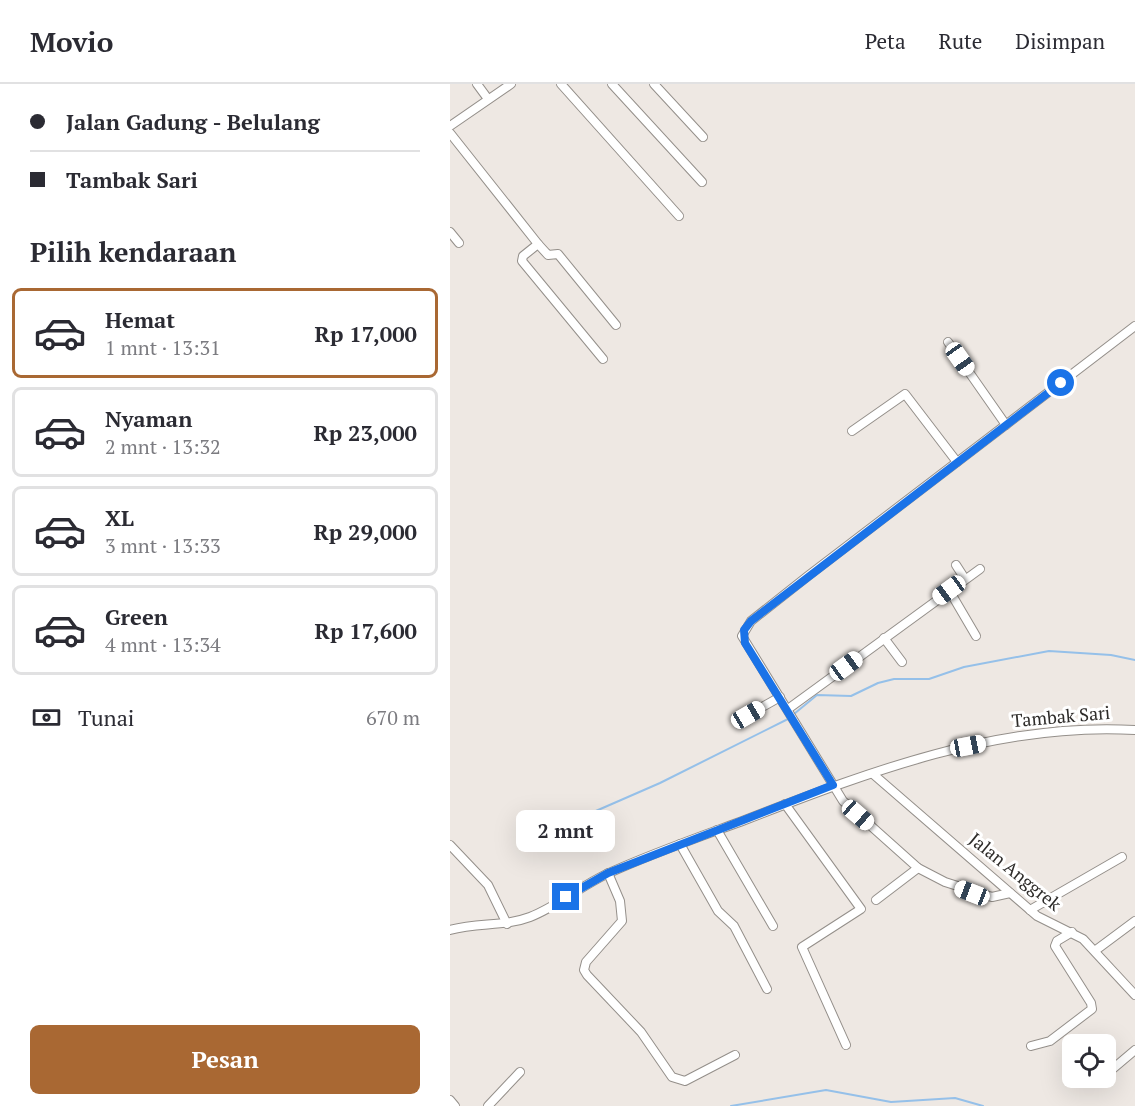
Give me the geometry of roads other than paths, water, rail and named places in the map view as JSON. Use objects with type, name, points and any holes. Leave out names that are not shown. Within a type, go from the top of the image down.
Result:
[{"type":"street","points":[[477,84],[489,99]]},
{"type":"street","points":[[450,126],[511,84]]},
{"type":"street","points":[[561,84],[679,216]]},
{"type":"street","points":[[612,84],[702,182]]},
{"type":"street","points":[[654,84],[703,137]]},
{"type":"street","points":[[450,133],[538,244],[548,255],[558,254],[616,325]]},
{"type":"street","points":[[450,232],[459,243]]},
{"type":"street","points":[[538,244],[523,256],[522,261],[603,359]]},
{"type":"street","points":[[1010,892],[992,897],[972,893],[918,868],[843,801],[742,636],[747,625],[1135,326]]},
{"type":"street","points":[[948,342],[1006,425]]},
{"type":"street","points":[[852,431],[905,394],[957,462]]},
{"type":"street","points":[[957,565],[964,579]]},
{"type":"street","points":[[788,710],[980,569]]},
{"type":"street","points":[[949,590],[976,636]]},
{"type":"street","points":[[884,638],[902,662]]},
{"type":"street","points":[[748,715],[780,697]]},
{"type":"street","name":"Tambak Sari","points":[[450,930],[507,924],[547,909],[608,873],[680,844],[833,785],[938,753],[998,739],[1068,731],[1135,730]]},
{"type":"street","name":"Jalan Anggrek","points":[[873,774],[1030,910],[1049,923],[1072,932],[1096,950],[1135,995]]},
{"type":"street","points":[[785,804],[861,909],[802,947],[846,1045]]},
{"type":"street","points":[[717,830],[773,926]]},
{"type":"street","points":[[680,844],[718,911],[734,926],[767,989]]},
{"type":"street","points":[[450,845],[488,885],[507,924]]},
{"type":"street","points":[[1030,910],[1122,857]]},
{"type":"street","points":[[876,900],[918,868]]},
{"type":"street","points":[[608,873],[620,901],[622,921],[586,962],[584,970],[587,975],[641,1032],[675,1079],[685,1081],[735,1055]]},
{"type":"street","points":[[1096,950],[1135,921]]},
{"type":"street","points":[[1031,1046],[1050,1041],[1092,1009],[1055,946],[1057,941],[1072,932]]},
{"type":"street","points":[[1116,1066],[1135,1050]]},
{"type":"street","points":[[488,1106],[520,1072]]},
{"type":"street","points":[[450,1100],[455,1106]]},
{"type":"waterway","points":[[794,714],[817,695],[851,696],[878,683],[894,679],[929,679],[964,667],[1049,651],[1111,655],[1135,660]]},
{"type":"waterway","points":[[527,841],[660,783],[790,718]]},
{"type":"waterway","points":[[731,1106],[826,1090],[891,1102],[955,1098],[983,1106]]}]
